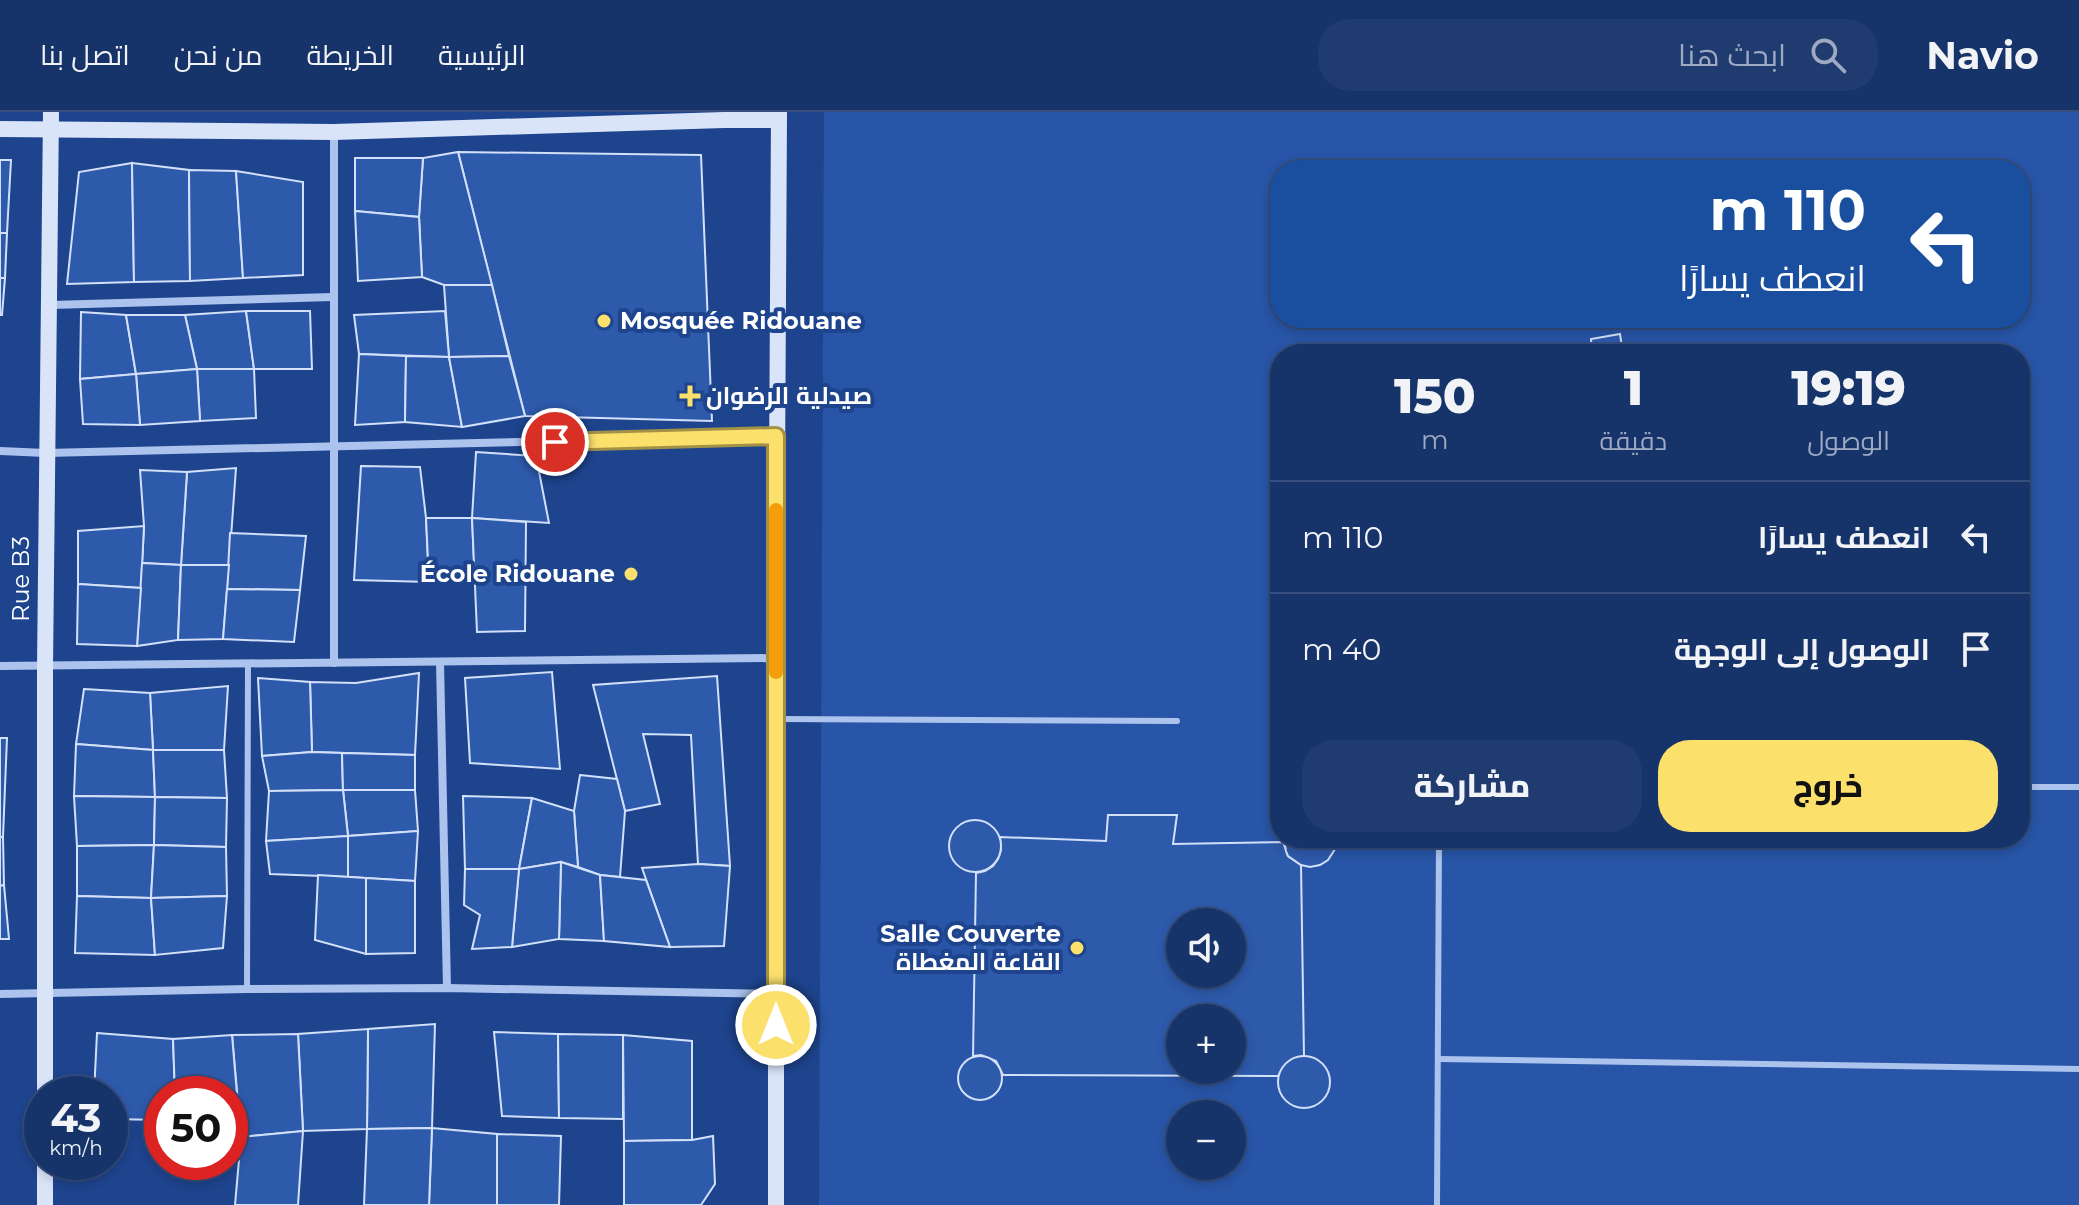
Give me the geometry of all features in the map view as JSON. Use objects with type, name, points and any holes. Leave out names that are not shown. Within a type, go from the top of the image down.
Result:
[{"type":"street","name":"Rue B3","points":[[45,1076],[46,453],[51,112]]},
{"type":"street","points":[[0,129],[334,132],[779,116],[776,1205]]},
{"type":"street","points":[[334,132],[334,663]]},
{"type":"street","points":[[50,305],[333,297]]},
{"type":"street","points":[[0,451],[46,453],[776,436]]},
{"type":"street","points":[[0,666],[776,658]]},
{"type":"street","points":[[440,662],[447,988]]},
{"type":"street","points":[[0,994],[447,988],[776,994]]},
{"type":"street","points":[[45,1180],[45,1205]]},
{"type":"lane","points":[[247,989],[248,664]]},
{"type":"lane","points":[[776,719],[1177,721]]},
{"type":"lane","points":[[2030,787],[2079,787]]},
{"type":"lane","points":[[1437,1205],[1439,848]]},
{"type":"lane","points":[[1438,1059],[2079,1069]]},
{"type":"shaded area","points":[[824,112],[2079,112],[2079,1205],[819,1205]]},
{"type":"building","name":"Mosquée Ridouane","points":[[458,152],[701,155],[712,421],[525,416]]},
{"type":"building","points":[[458,152],[492,285],[444,285],[422,277],[419,217],[423,158]]},
{"type":"building","points":[[355,158],[423,158],[419,217],[355,211]]},
{"type":"building","points":[[0,160],[11,160],[7,233],[0,233]]},
{"type":"building","points":[[132,163],[134,282],[67,284],[79,172]]},
{"type":"building","points":[[132,163],[189,170],[190,281],[134,282]]},
{"type":"building","points":[[189,170],[236,171],[243,278],[190,281]]},
{"type":"building","points":[[236,171],[303,182],[303,275],[243,278]]},
{"type":"building","points":[[355,211],[419,217],[422,277],[358,281]]},
{"type":"building","points":[[0,233],[7,233],[5,278],[0,278]]},
{"type":"building","points":[[0,278],[5,278],[2,315],[0,315]]},
{"type":"building","points":[[444,285],[492,285],[509,356],[449,357]]},
{"type":"building","points":[[246,311],[254,369],[197,369],[185,315]]},
{"type":"building","points":[[246,311],[310,311],[312,369],[254,369]]},
{"type":"building","points":[[445,311],[449,357],[359,354],[354,315]]},
{"type":"building","points":[[81,312],[126,315],[136,374],[80,379]]},
{"type":"building","points":[[126,315],[185,315],[197,369],[136,374]]},
{"type":"building","points":[[1620,334],[1622,344],[1591,344],[1591,339]]},
{"type":"building","points":[[359,354],[406,356],[405,422],[355,425]]},
{"type":"building","points":[[406,356],[449,357],[462,427],[405,422]]},
{"type":"building","points":[[509,356],[525,416],[462,427],[449,357]]},
{"type":"building","points":[[197,369],[254,369],[256,418],[200,421]]},
{"type":"building","points":[[197,369],[200,421],[140,425],[136,374]]},
{"type":"building","points":[[136,374],[140,425],[83,424],[80,379]]},
{"type":"building","points":[[476,452],[536,456],[549,523],[472,518]]},
{"type":"building","points":[[361,466],[420,467],[429,582],[354,580]]},
{"type":"building","points":[[236,468],[229,565],[181,565],[187,472]]},
{"type":"building","points":[[140,470],[187,472],[181,565],[142,563],[144,526]]},
{"type":"building","points":[[426,518],[472,518],[475,583],[429,582]]},
{"type":"building","points":[[472,518],[526,522],[525,631],[477,632]]},
{"type":"building","points":[[144,526],[141,588],[78,584],[78,531]]},
{"type":"building","points":[[230,533],[306,536],[300,590],[227,589]]},
{"type":"building","points":[[142,563],[181,565],[178,640],[137,646]]},
{"type":"building","points":[[181,565],[229,565],[223,639],[178,640]]},
{"type":"building","points":[[78,584],[141,588],[137,646],[77,644]]},
{"type":"building","points":[[227,589],[300,590],[294,642],[223,639]]},
{"type":"building","points":[[552,672],[560,769],[470,763],[465,678]]},
{"type":"building","points":[[419,673],[415,755],[312,752],[310,682],[356,683]]},
{"type":"building","points":[[717,676],[730,866],[698,864],[691,735],[643,734],[660,804],[625,811],[593,685]]},
{"type":"building","points":[[258,678],[310,682],[312,752],[262,756]]},
{"type":"building","points":[[228,686],[224,750],[153,750],[150,693]]},
{"type":"building","points":[[84,689],[150,693],[153,750],[76,744]]},
{"type":"building","points":[[0,738],[7,738],[3,837],[0,837]]},
{"type":"building","points":[[76,744],[153,750],[155,797],[74,796]]},
{"type":"building","points":[[153,750],[224,750],[227,798],[155,797]]},
{"type":"building","points":[[342,753],[343,790],[269,791],[262,756]]},
{"type":"building","points":[[342,753],[415,755],[415,790],[343,790]]},
{"type":"building","points":[[580,775],[617,779],[625,811],[620,877],[600,875],[578,867],[574,811]]},
{"type":"building","points":[[343,790],[415,790],[418,831],[348,836]]},
{"type":"building","points":[[343,790],[348,836],[266,841],[269,791]]},
{"type":"building","points":[[74,796],[155,797],[154,845],[77,846]]},
{"type":"building","points":[[463,796],[532,798],[519,869],[465,869]]},
{"type":"building","points":[[155,797],[227,798],[226,847],[154,845]]},
{"type":"building","points":[[532,798],[574,811],[578,867],[561,862],[519,869]]},
{"type":"building","name":"Salle Couverte القاعة المغطاة","points":[[1108,815],[1177,815],[1173,844],[1270,842],[1270,848],[1285,848],[1288,856],[1301,865],[1304,1056],[1288,1062],[1278,1076],[1246,1076],[1246,1004],[1166,1004],[1166,1076],[1003,1075],[996,1061],[981,1055],[973,1056],[976,873],[993,866],[1001,850],[1000,837],[1106,841]]},
{"type":"building","points":[[975,820],[994,827],[1001,846],[994,865],[975,872],[956,865],[949,846],[956,827]]},
{"type":"building","points":[[418,831],[415,881],[348,877],[348,836]]},
{"type":"building","points":[[348,836],[348,877],[270,874],[266,841]]},
{"type":"building","points":[[0,837],[3,837],[4,885],[0,886]]},
{"type":"building","points":[[154,845],[151,898],[77,896],[77,846]]},
{"type":"building","points":[[154,845],[226,847],[227,896],[151,898]]},
{"type":"building","points":[[1286,848],[1336,848],[1328,860],[1310,867],[1301,865]]},
{"type":"building","points":[[561,862],[600,875],[604,941],[559,939]]},
{"type":"building","points":[[561,862],[559,939],[512,947],[519,869]]},
{"type":"building","points":[[698,864],[730,866],[724,946],[670,947],[642,868]]},
{"type":"building","points":[[465,869],[519,869],[512,947],[472,949],[480,915],[464,905]]},
{"type":"building","points":[[318,875],[366,878],[366,954],[315,940]]},
{"type":"building","points":[[600,875],[646,880],[670,947],[604,941]]},
{"type":"building","points":[[366,878],[415,881],[415,953],[366,954]]},
{"type":"building","points":[[4,885],[9,939],[0,939],[0,886]]},
{"type":"building","points":[[77,896],[151,898],[155,955],[75,953]]},
{"type":"building","points":[[227,896],[223,948],[155,955],[151,898]]},
{"type":"building","points":[[435,1024],[432,1128],[367,1129],[368,1029]]},
{"type":"building","points":[[368,1029],[367,1129],[303,1131],[298,1034]]},
{"type":"building","points":[[494,1032],[558,1034],[559,1118],[502,1116]]},
{"type":"building","points":[[97,1033],[173,1039],[174,1076],[144,1076],[144,1120],[128,1119],[128,1076],[95,1076]]},
{"type":"building","points":[[298,1034],[303,1131],[248,1136],[248,1076],[236,1076],[232,1035]]},
{"type":"building","points":[[558,1034],[623,1035],[623,1119],[559,1118]]},
{"type":"building","points":[[232,1035],[235,1076],[174,1076],[173,1039]]},
{"type":"building","points":[[623,1035],[692,1041],[692,1140],[624,1141]]},
{"type":"building","points":[[980,1056],[996,1062],[1002,1078],[996,1094],[980,1100],[964,1094],[958,1078],[964,1062]]},
{"type":"building","points":[[1304,1056],[1322,1064],[1330,1082],[1322,1100],[1304,1108],[1286,1100],[1278,1082],[1286,1064]]},
{"type":"building","points":[[432,1128],[497,1134],[497,1205],[429,1205]]},
{"type":"building","points":[[432,1128],[429,1205],[364,1205],[367,1129]]},
{"type":"building","points":[[303,1131],[298,1205],[235,1205],[237,1180],[248,1180],[248,1136]]},
{"type":"building","points":[[497,1134],[561,1136],[559,1205],[497,1205]]},
{"type":"building","points":[[713,1136],[715,1184],[701,1205],[624,1205],[624,1141],[692,1140]]},
{"type":"slow traffic","points":[[776,510],[776,672]]},
{"type":"place","name":"Mosquée Ridouane","points":[[604,321]]},
{"type":"place","name":"صيدلية الرضوان","points":[[690,396]]},
{"type":"place","name":"École Ridouane","points":[[631,574]]},
{"type":"place","name":"Salle Couverte القاعة المغطاة","points":[[1077,948]]},
{"type":"route","points":[[555,442],[776,436],[776,1025]]}]
